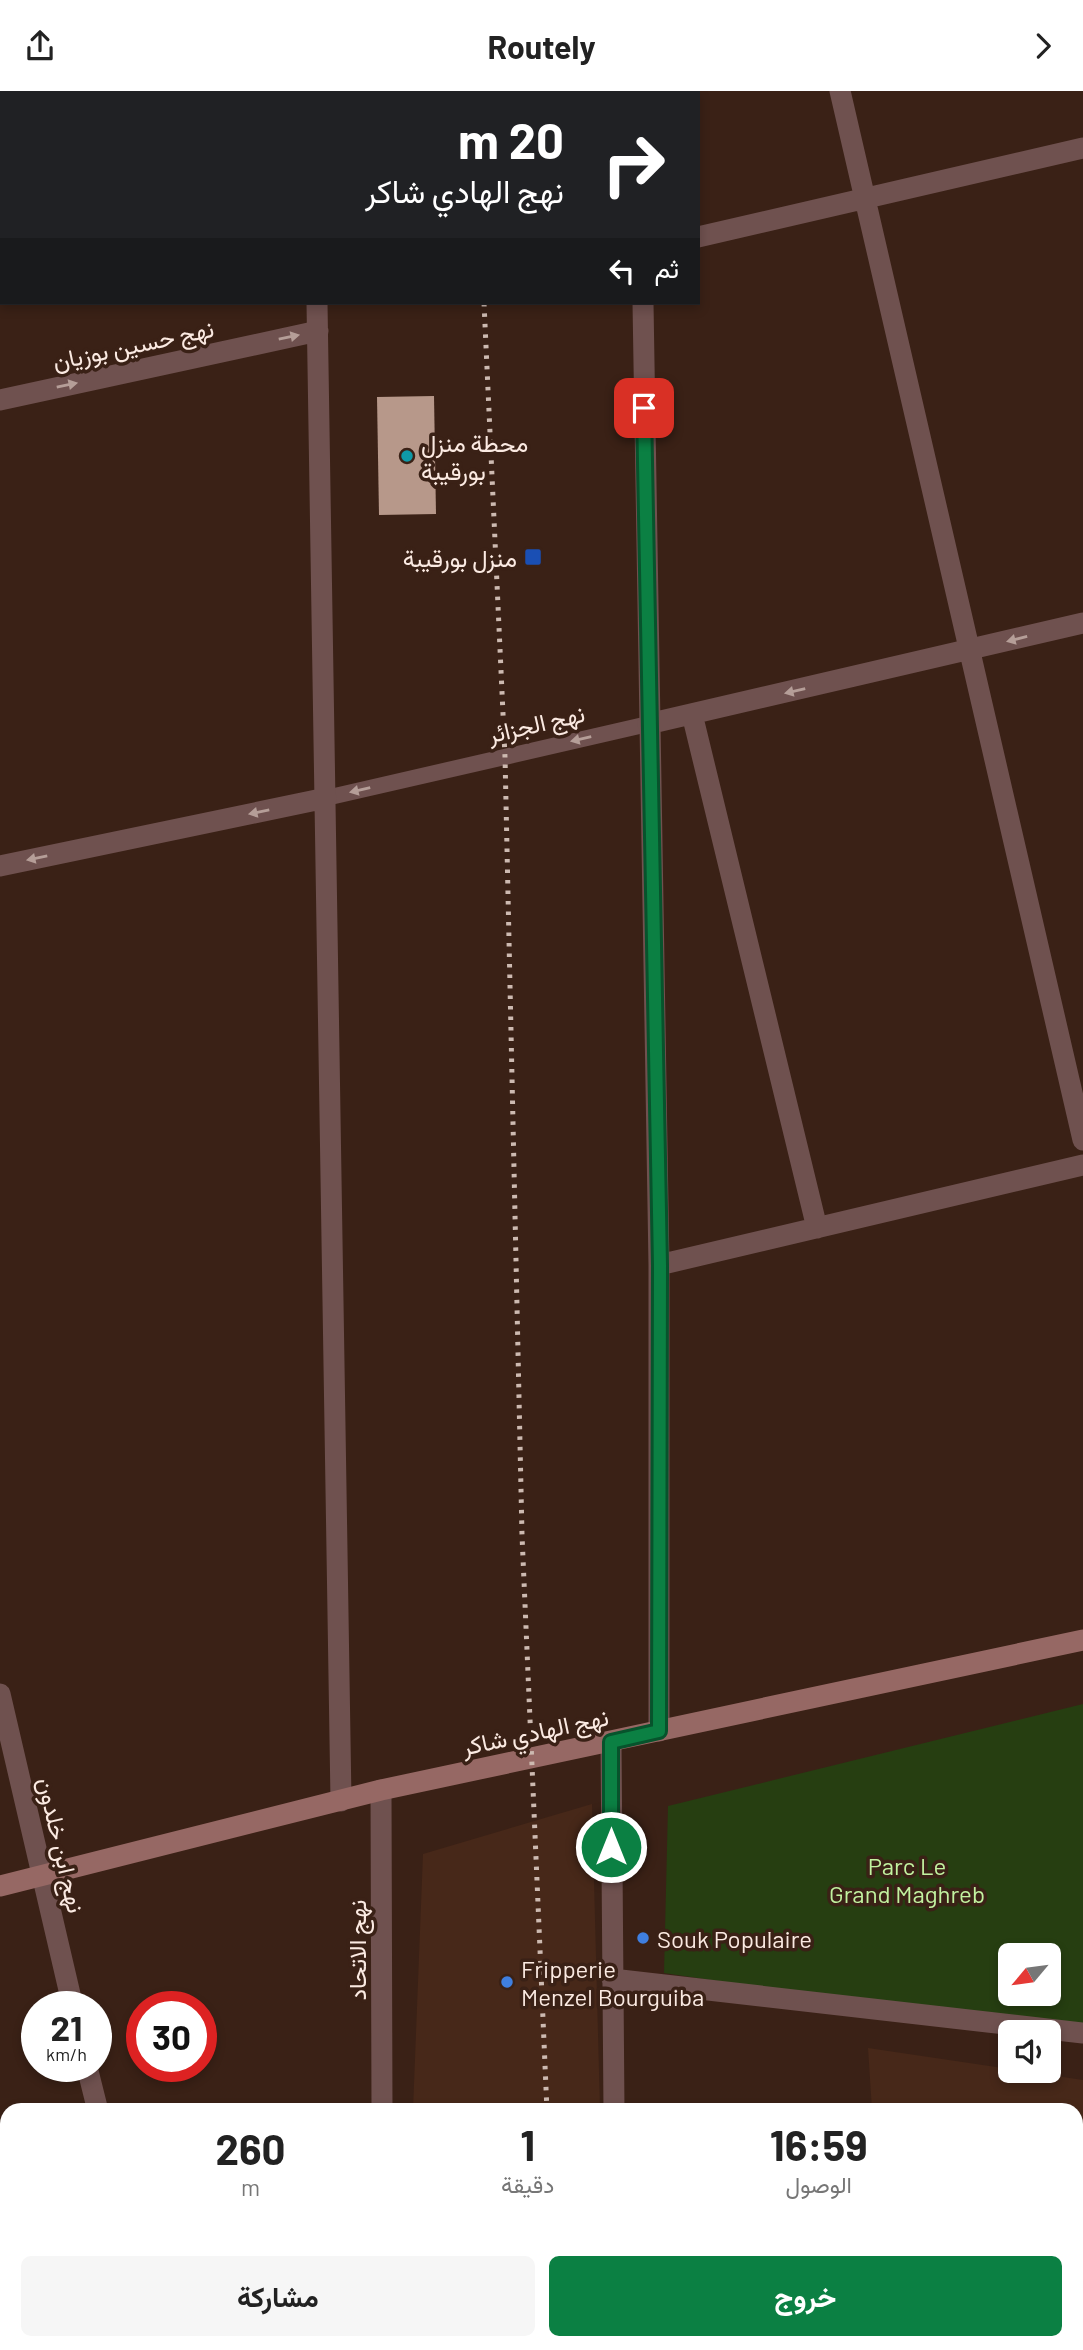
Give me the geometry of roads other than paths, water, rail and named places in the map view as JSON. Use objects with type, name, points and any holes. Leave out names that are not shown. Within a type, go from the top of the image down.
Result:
[{"type":"street","points":[[840,91],[1080,1114],[1083,1140]]},
{"type":"street","points":[[700,237],[1083,148]]},
{"type":"street","points":[[317,305],[341,1801]]},
{"type":"street","points":[[643,305],[648,724],[660,1265],[659,1731]]},
{"type":"street","name":"نهج حسين بوزيان","points":[[0,400],[318,331]]},
{"type":"street","name":"نهج الجزائر","points":[[648,724],[1083,623]]},
{"type":"street","points":[[692,714],[817,1228]]},
{"type":"street","name":"نهج الجزائر","points":[[0,866],[326,798]]},
{"type":"street","points":[[660,1265],[1083,1165]]},
{"type":"street","name":"نهج الهادي شاكر","points":[[0,1886],[381,1790],[1083,1640]]},
{"type":"street","name":"نهج ابن خلدون","points":[[0,1695],[69,1991]]},
{"type":"street","points":[[611,1742],[614,2103]]},
{"type":"street","name":"نهج الاتحاد","points":[[381,1790],[382,2103]]},
{"type":"street","points":[[612,1979],[1083,2033]]},
{"type":"street","points":[[90,2082],[95,2103]]},
{"type":"lane","name":"نهج الجزائر","points":[[326,798],[648,724]]},
{"type":"railway","points":[[484,305],[505,757],[522,1535],[547,2103]]},
{"type":"place","name":"محطة منزل بورقيبة","points":[[407,456]]},
{"type":"place","name":"منزل بورقيبة","points":[[533,557]]},
{"type":"place","name":"Souk Populaire","points":[[643,1938]]},
{"type":"place","name":"Fripperie Menzel Bourguiba","points":[[507,1982]]},
{"type":"park label","name":"Parc Le Grand Maghreb","points":[[907,1879]]}]
